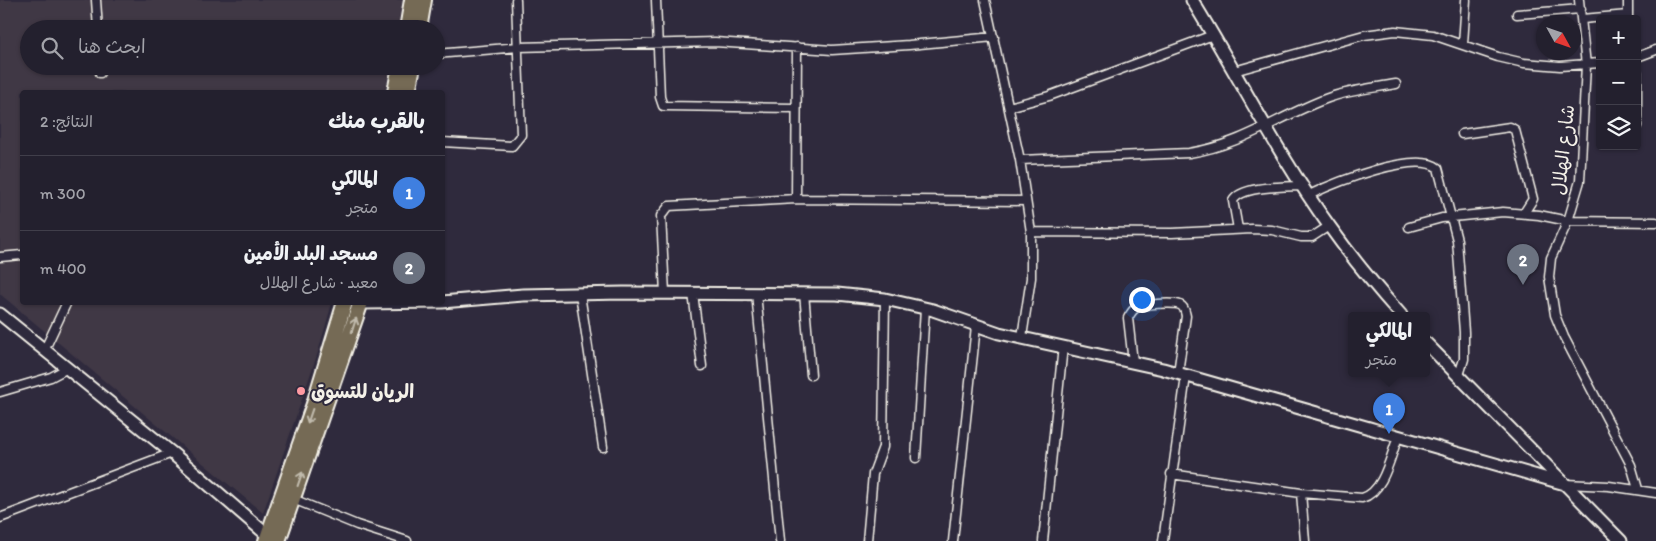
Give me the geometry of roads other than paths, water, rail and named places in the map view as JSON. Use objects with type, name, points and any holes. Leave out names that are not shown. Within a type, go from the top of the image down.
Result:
[{"type":"highway","points":[[409,20],[412,0]]},
{"type":"highway","points":[[421,20],[424,0]]},
{"type":"highway","points":[[394,90],[398,75]]},
{"type":"highway","points":[[408,90],[411,75]]},
{"type":"highway","points":[[271,540],[344,305]]},
{"type":"highway","points":[[271,540],[293,499],[360,305]]},
{"type":"street","points":[[96,0],[97,20]]},
{"type":"street","points":[[445,142],[512,146],[516,144],[521,135],[516,0]]},
{"type":"street","points":[[656,0],[660,97],[663,106],[796,108]]},
{"type":"street","points":[[985,0],[1010,107],[1031,232],[1031,278],[1022,337]]},
{"type":"street","points":[[1192,0],[1267,128],[1329,226],[1371,281],[1398,312]]},
{"type":"street","points":[[1464,44],[1466,0]]},
{"type":"street","name":"شارع الهلال","points":[[1580,0],[1586,65],[1580,181],[1568,221],[1551,258],[1549,277],[1555,314],[1564,337],[1631,465],[1638,489]]},
{"type":"street","points":[[1628,0],[1628,15]]},
{"type":"street","points":[[1517,14],[1580,9]]},
{"type":"street","points":[[1582,18],[1596,18]]},
{"type":"street","points":[[1234,71],[1364,36],[1395,31],[1433,35],[1498,57],[1524,63],[1586,65],[1596,64]]},
{"type":"street","points":[[1010,107],[1049,96],[1213,35]]},
{"type":"street","points":[[445,53],[518,47],[659,45],[715,42],[832,50],[994,37]]},
{"type":"street","points":[[796,199],[797,47]]},
{"type":"street","points":[[1641,56],[1656,50]]},
{"type":"street","points":[[1020,160],[1189,153],[1224,146],[1327,99],[1396,84]]},
{"type":"street","points":[[1462,134],[1510,127],[1515,130],[1533,199],[1524,213]]},
{"type":"street","points":[[1238,229],[1233,201],[1236,196],[1254,189],[1306,190],[1380,169],[1408,164],[1433,164],[1438,168],[1457,240],[1464,332],[1464,359],[1459,374]]},
{"type":"street","points":[[665,293],[661,216],[669,206],[796,199],[1026,201]]},
{"type":"street","points":[[1409,227],[1424,221],[1503,212],[1524,213],[1568,221],[1656,222]]},
{"type":"street","points":[[1031,232],[1172,233],[1238,229],[1272,230],[1301,237],[1312,237],[1329,226]]},
{"type":"street","points":[[0,257],[20,255]]},
{"type":"street","points":[[445,302],[523,296],[665,293],[804,293],[885,299],[925,308],[976,326],[1182,375],[1565,484],[1638,489],[1656,493]]},
{"type":"street","points":[[756,293],[780,541]]},
{"type":"street","points":[[804,293],[811,375]]},
{"type":"street","points":[[580,294],[603,447]]},
{"type":"street","points":[[694,294],[702,366]]},
{"type":"street","points":[[867,541],[873,474],[883,447],[885,299]]},
{"type":"street","points":[[1133,362],[1128,318],[1135,308],[1154,304],[1180,305],[1185,309],[1182,375],[1163,541]]},
{"type":"street","points":[[44,351],[66,305]]},
{"type":"street","points":[[916,458],[925,308]]},
{"type":"street","points":[[0,314],[172,453],[271,540]]},
{"type":"street","points":[[953,541],[976,326]]},
{"type":"street","points":[[1043,541],[1063,346]]},
{"type":"street","points":[[1430,347],[1459,374],[1621,541]]},
{"type":"street","points":[[0,392],[51,377],[66,369]]},
{"type":"street","points":[[1171,474],[1301,493],[1362,498],[1371,496],[1378,488],[1398,437]]},
{"type":"street","points":[[0,518],[172,453]]},
{"type":"street","points":[[1301,493],[1305,541]]},
{"type":"street","points":[[293,499],[357,525],[407,541]]},
{"type":"place","name":"مسجد البلد الأمين","points":[[1523,285]]},
{"type":"place","name":"الريان للتسوق","points":[[301,391]]},
{"type":"place","name":"المالكي","points":[[1389,434]]}]
